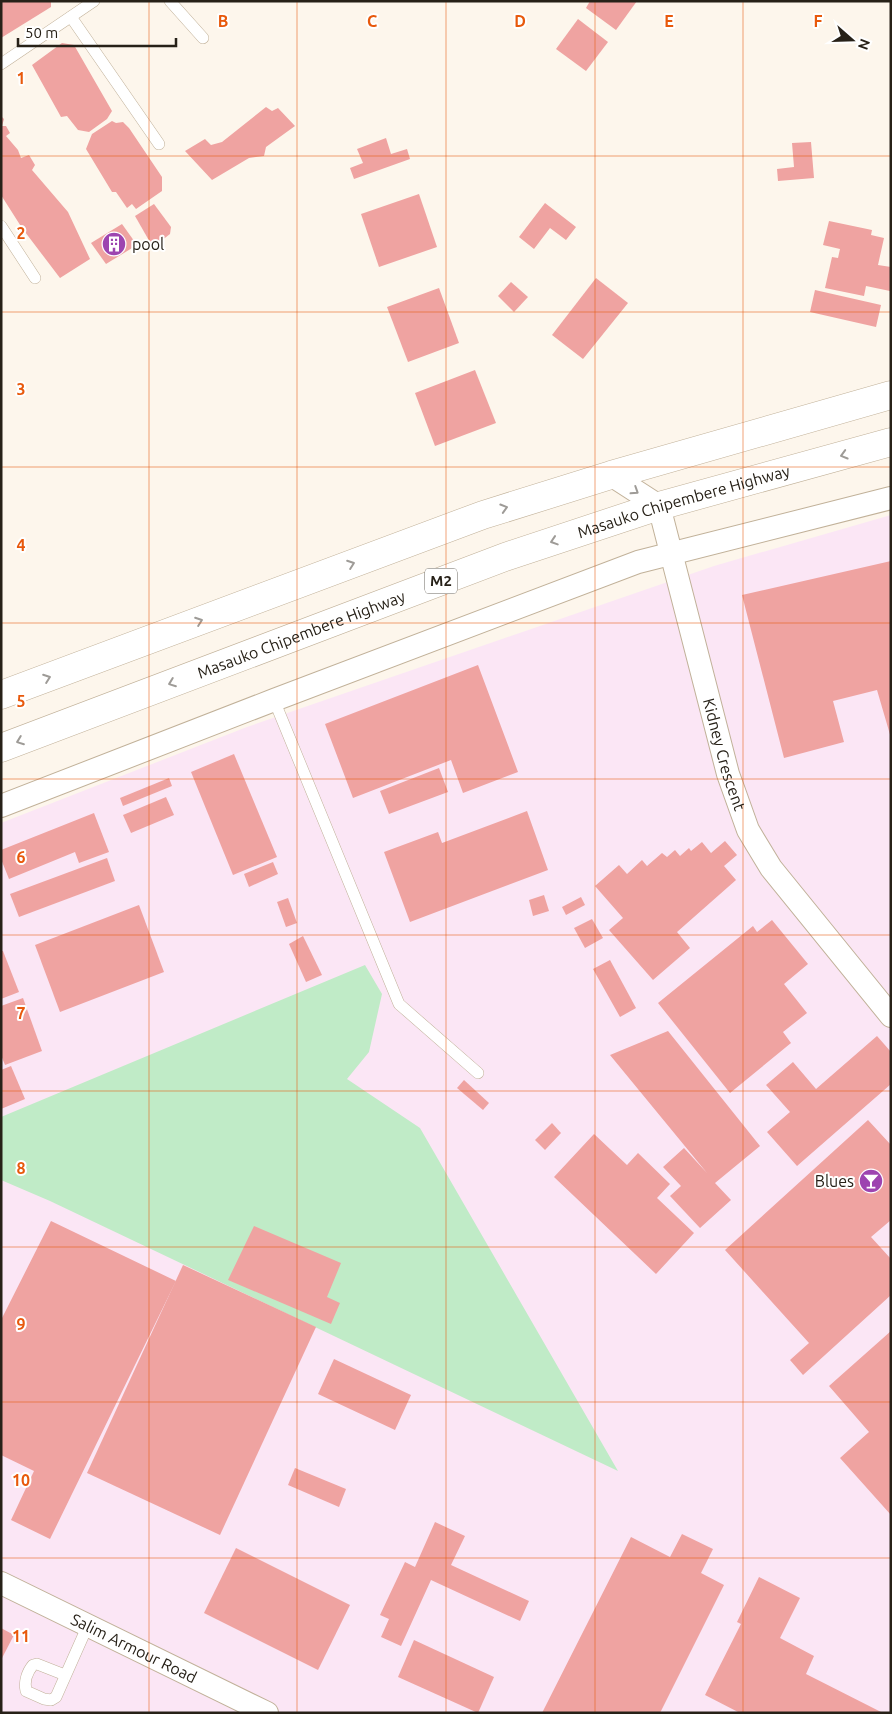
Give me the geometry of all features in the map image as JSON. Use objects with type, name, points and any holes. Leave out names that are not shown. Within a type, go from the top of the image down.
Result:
[{"type":"highway","points":[[1,695],[483,515],[611,475],[891,395]]},
{"type":"highway","name":"Masauko Chipembere Highway","points":[[1,748],[505,557],[659,506],[891,442]]},
{"type":"street","points":[[611,475],[659,506]]},
{"type":"street","points":[[1,806],[638,562],[891,498]]},
{"type":"street","name":"Kidney Crescent","points":[[659,506],[728,774],[748,830],[771,868],[891,1016]]},
{"type":"street","name":"Salim Armour Road","points":[[1,1583],[267,1713]]},
{"type":"lane","points":[[1,64],[94,1]]},
{"type":"lane","points":[[170,1],[203,38]]},
{"type":"lane","points":[[71,17],[159,144]]},
{"type":"lane","points":[[1,226],[35,278]]},
{"type":"lane","points":[[274,700],[399,1004],[478,1073]]},
{"type":"lane","points":[[65,1675],[88,1625]]},
{"type":"shaded area","points":[[891,515],[891,1713],[1,1713],[1,823],[247,727],[714,566]]},
{"type":"green space","points":[[365,965],[382,994],[369,1052],[347,1079],[420,1128],[618,1471],[50,1201],[1,1180],[1,1117]]},
{"type":"building","points":[[1,1],[51,1],[51,7],[1,38]]},
{"type":"building","points":[[590,1],[637,1],[616,30],[586,8]]},
{"type":"building","points":[[578,19],[608,42],[586,71],[556,49]]},
{"type":"building","points":[[62,43],[74,45],[112,111],[107,119],[89,132],[78,130],[67,116],[61,117],[32,65]]},
{"type":"building","points":[[266,107],[272,111],[278,108],[295,126],[266,147],[264,156],[249,158],[212,180],[185,151],[205,139],[211,145],[222,142]]},
{"type":"building","points":[[1,116],[4,119],[2,126],[6,126],[10,133],[6,136],[18,150],[21,158],[29,155],[35,165],[32,170],[68,212],[90,259],[60,278],[22,228],[1,195]]},
{"type":"building","points":[[112,121],[116,123],[123,122],[129,128],[162,177],[162,191],[136,209],[132,204],[127,208],[116,192],[112,192],[86,149],[92,134]]},
{"type":"building","points":[[386,138],[391,154],[407,149],[410,159],[354,179],[350,168],[363,163],[357,149]]},
{"type":"building","points":[[811,142],[814,178],[778,181],[777,169],[794,167],[792,143]]},
{"type":"building","points":[[419,194],[437,247],[379,267],[361,214]]},
{"type":"building","points":[[545,203],[576,227],[566,240],[550,228],[534,249],[519,237]]},
{"type":"building","points":[[154,204],[171,227],[170,234],[157,244],[151,244],[135,216]]},
{"type":"building","points":[[829,221],[872,230],[871,235],[884,238],[878,265],[891,267],[890,291],[866,286],[864,296],[825,288],[832,257],[838,258],[840,249],[823,245]]},
{"type":"building","name":"pool","points":[[122,224],[137,245],[106,264],[91,243]]},
{"type":"building","points":[[596,278],[628,303],[583,359],[552,335]]},
{"type":"building","points":[[511,282],[528,297],[514,312],[498,296]]},
{"type":"building","points":[[439,288],[459,343],[408,362],[387,307]]},
{"type":"building","points":[[815,290],[881,305],[876,327],[810,312]]},
{"type":"building","points":[[475,370],[496,423],[435,446],[415,393]]},
{"type":"building","points":[[891,561],[891,738],[877,690],[833,701],[844,742],[784,758],[742,595]]},
{"type":"building","points":[[478,665],[518,772],[463,793],[451,760],[353,798],[325,724]]},
{"type":"building","points":[[234,754],[277,857],[233,875],[191,772]]},
{"type":"building","points":[[439,768],[448,792],[389,814],[380,791]]},
{"type":"building","points":[[169,778],[172,786],[123,806],[120,798]]},
{"type":"building","points":[[166,797],[174,815],[131,833],[123,815]]},
{"type":"building","points":[[527,811],[548,870],[410,922],[384,852],[438,832],[442,843]]},
{"type":"building","points":[[94,813],[109,852],[79,863],[75,852],[9,879],[1,859],[1,850]]},
{"type":"building","points":[[725,841],[737,855],[724,866],[736,880],[677,932],[690,948],[653,980],[609,930],[623,918],[595,886],[619,865],[627,874],[642,860],[647,866],[662,853],[667,857],[675,850],[680,856],[689,848],[691,851],[702,842],[711,853]]},
{"type":"building","points":[[107,858],[115,881],[19,917],[10,894]]},
{"type":"building","points":[[273,862],[278,874],[249,887],[244,874]]},
{"type":"building","points":[[544,895],[549,911],[533,916],[529,900]]},
{"type":"building","points":[[581,897],[585,905],[566,915],[562,907]]},
{"type":"building","points":[[288,898],[297,923],[286,927],[277,902]]},
{"type":"building","points":[[139,905],[164,972],[60,1012],[35,945]]},
{"type":"building","points":[[592,919],[603,938],[585,948],[574,928]]},
{"type":"building","points":[[772,920],[808,964],[784,984],[807,1013],[783,1032],[791,1043],[730,1093],[658,1003],[753,926],[757,932]]},
{"type":"building","points":[[303,936],[322,975],[306,982],[289,944]]},
{"type":"building","points":[[1,951],[3,951],[19,992],[1,999]]},
{"type":"building","points":[[610,960],[636,1008],[620,1017],[593,969]]},
{"type":"building","points":[[23,998],[42,1051],[5,1065],[1,1055],[1,1006]]},
{"type":"building","points":[[668,1031],[760,1146],[715,1183],[731,1200],[700,1228],[670,1196],[681,1186],[663,1167],[684,1148],[707,1173],[610,1055]]},
{"type":"building","points":[[877,1036],[891,1052],[891,1084],[797,1166],[767,1132],[790,1112],[766,1085],[793,1062],[816,1089]]},
{"type":"building","points":[[11,1066],[25,1099],[1,1109],[1,1070]]},
{"type":"building","points":[[464,1080],[489,1103],[483,1110],[457,1088]]},
{"type":"building","points":[[868,1120],[891,1145],[891,1220],[871,1237],[891,1259],[891,1295],[803,1375],[790,1360],[809,1343],[725,1250]]},
{"type":"building","points":[[552,1123],[561,1133],[545,1150],[535,1140]]},
{"type":"building","points":[[594,1134],[627,1165],[638,1153],[670,1184],[657,1198],[694,1233],[656,1274],[554,1177]]},
{"type":"building","points":[[51,1221],[176,1281],[50,1539],[11,1520],[34,1471],[1,1455],[1,1320]]},
{"type":"building","points":[[254,1226],[341,1263],[327,1297],[340,1303],[331,1324],[228,1280]]},
{"type":"building","points":[[183,1265],[316,1327],[220,1535],[87,1473]]},
{"type":"building","points":[[891,1331],[891,1515],[840,1458],[869,1432],[829,1386]]},
{"type":"building","points":[[334,1359],[411,1395],[395,1430],[318,1394]]},
{"type":"building","points":[[295,1468],[346,1489],[339,1507],[288,1485]]},
{"type":"building","points":[[435,1522],[465,1536],[451,1565],[529,1601],[520,1621],[431,1580],[401,1646],[381,1637],[389,1619],[380,1615],[405,1562],[415,1567]]},
{"type":"building","points":[[682,1534],[713,1549],[701,1573],[724,1585],[660,1713],[542,1713],[631,1537],[670,1557]]},
{"type":"building","points":[[236,1548],[350,1605],[318,1670],[204,1613]]},
{"type":"building","points":[[759,1577],[800,1598],[780,1638],[814,1656],[806,1674],[883,1713],[740,1713],[705,1695],[741,1624],[737,1622]]},
{"type":"building","points":[[1,1628],[14,1635],[1,1660]]},
{"type":"building","points":[[414,1640],[494,1677],[478,1713],[398,1677]]},
{"type":"place","name":"pool","points":[[114,244]]},
{"type":"place","name":"Blues","points":[[871,1181]]}]
